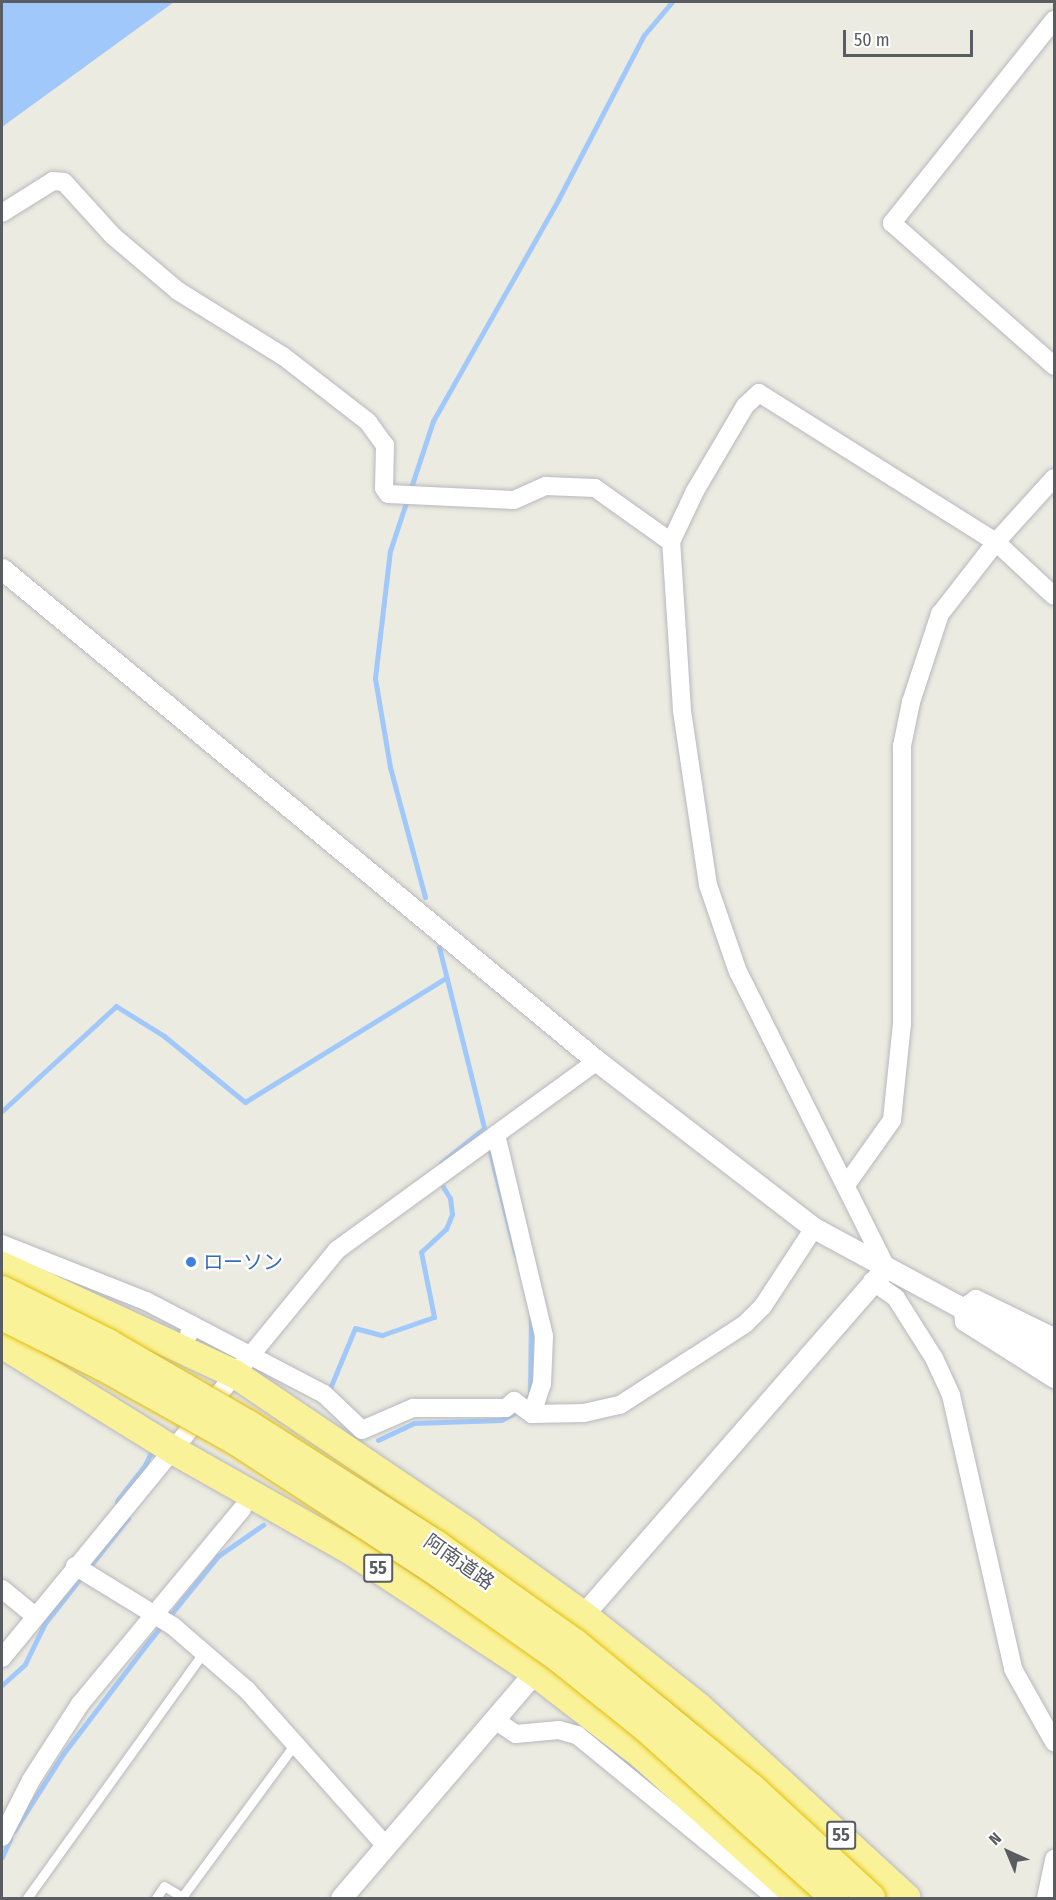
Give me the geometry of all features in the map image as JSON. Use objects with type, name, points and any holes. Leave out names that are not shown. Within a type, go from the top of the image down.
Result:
[{"type":"highway","name":"55","points":[[2,1266],[188,1337],[243,1364],[364,1459],[583,1615],[774,1772],[907,1899]]},
{"type":"highway","name":"阿南道路","points":[[2,1290],[108,1343],[248,1424],[437,1545],[574,1643],[642,1698],[752,1788],[872,1899]]},
{"type":"highway","name":"阿南道路","points":[[2,1316],[102,1366],[236,1441],[431,1568],[560,1659],[646,1728],[834,1899]]},
{"type":"highway","name":"55","points":[[2,1344],[173,1450],[351,1550],[534,1672],[643,1756],[800,1899]]},
{"type":"street","points":[[1054,20],[892,223],[1054,366]]},
{"type":"street","points":[[2,213],[53,182],[64,182],[113,236],[178,291],[283,356],[368,422],[385,445],[384,488],[388,494],[514,501],[546,486],[595,488],[671,542]]},
{"type":"street","points":[[1054,596],[996,542],[759,393],[745,406],[695,491],[671,542],[682,710],[708,885],[738,972],[846,1185],[879,1274],[934,1358],[951,1395],[1013,1669],[1044,1729],[1054,1742]]},
{"type":"street","points":[[846,1185],[892,1120],[902,1024],[902,746],[911,702],[940,614],[996,542],[1054,478]]},
{"type":"street","points":[[2,568],[597,1061],[814,1228],[879,1274],[963,1308],[1054,1358]]},
{"type":"street","points":[[2,1658],[35,1616],[82,1571],[173,1450],[338,1250],[597,1061]]},
{"type":"street","points":[[490,1141],[544,1335],[542,1384],[526,1409]]},
{"type":"street","points":[[243,1364],[328,1397],[362,1430],[414,1408],[526,1409],[584,1413],[620,1405],[745,1324],[763,1306],[814,1228]]},
{"type":"street","points":[[2,1244],[111,1285],[188,1337]]},
{"type":"street","points":[[341,1899],[385,1845],[879,1274]]},
{"type":"street","points":[[963,1308],[976,1299],[1054,1337]]},
{"type":"street","points":[[963,1308],[964,1322],[1054,1379]]},
{"type":"street","points":[[2,1837],[31,1780],[81,1704],[164,1619],[242,1509]]},
{"type":"street","points":[[82,1571],[164,1619],[247,1690],[385,1845]]},
{"type":"street","points":[[2,1589],[35,1616]]},
{"type":"street","points":[[495,1720],[516,1734],[559,1730],[577,1735],[776,1899]]},
{"type":"street","points":[[1047,1899],[1054,1859]]},
{"type":"lane","points":[[27,1899],[204,1652]]},
{"type":"lane","points":[[156,1899],[164,1886],[183,1898],[295,1744]]},
{"type":"water","points":[[2,2],[174,2],[2,127]]},
{"type":"waterway","points":[[425,897],[390,767],[375,678],[390,551],[433,421],[559,198],[644,35],[672,2]]},
{"type":"waterway","points":[[439,947],[516,1256]]},
{"type":"waterway","points":[[2,1111],[116,1006],[164,1036],[245,1102],[446,978]]},
{"type":"waterway","points":[[441,1163],[482,1130]]},
{"type":"waterway","points":[[328,1393],[355,1328],[382,1335],[434,1317],[421,1252],[446,1229],[452,1214],[450,1198],[443,1187]]},
{"type":"waterway","points":[[378,1440],[414,1423],[501,1420],[517,1412],[530,1395],[531,1317]]},
{"type":"waterway","points":[[117,1501],[145,1465],[153,1448]]},
{"type":"waterway","points":[[2,1685],[25,1664],[45,1623],[128,1518]]},
{"type":"waterway","points":[[14,1831],[63,1754],[218,1556],[263,1525]]},
{"type":"waterway","points":[[2,1857],[10,1839]]},
{"type":"place","name":"ローソン","points":[[191,1262]]}]
